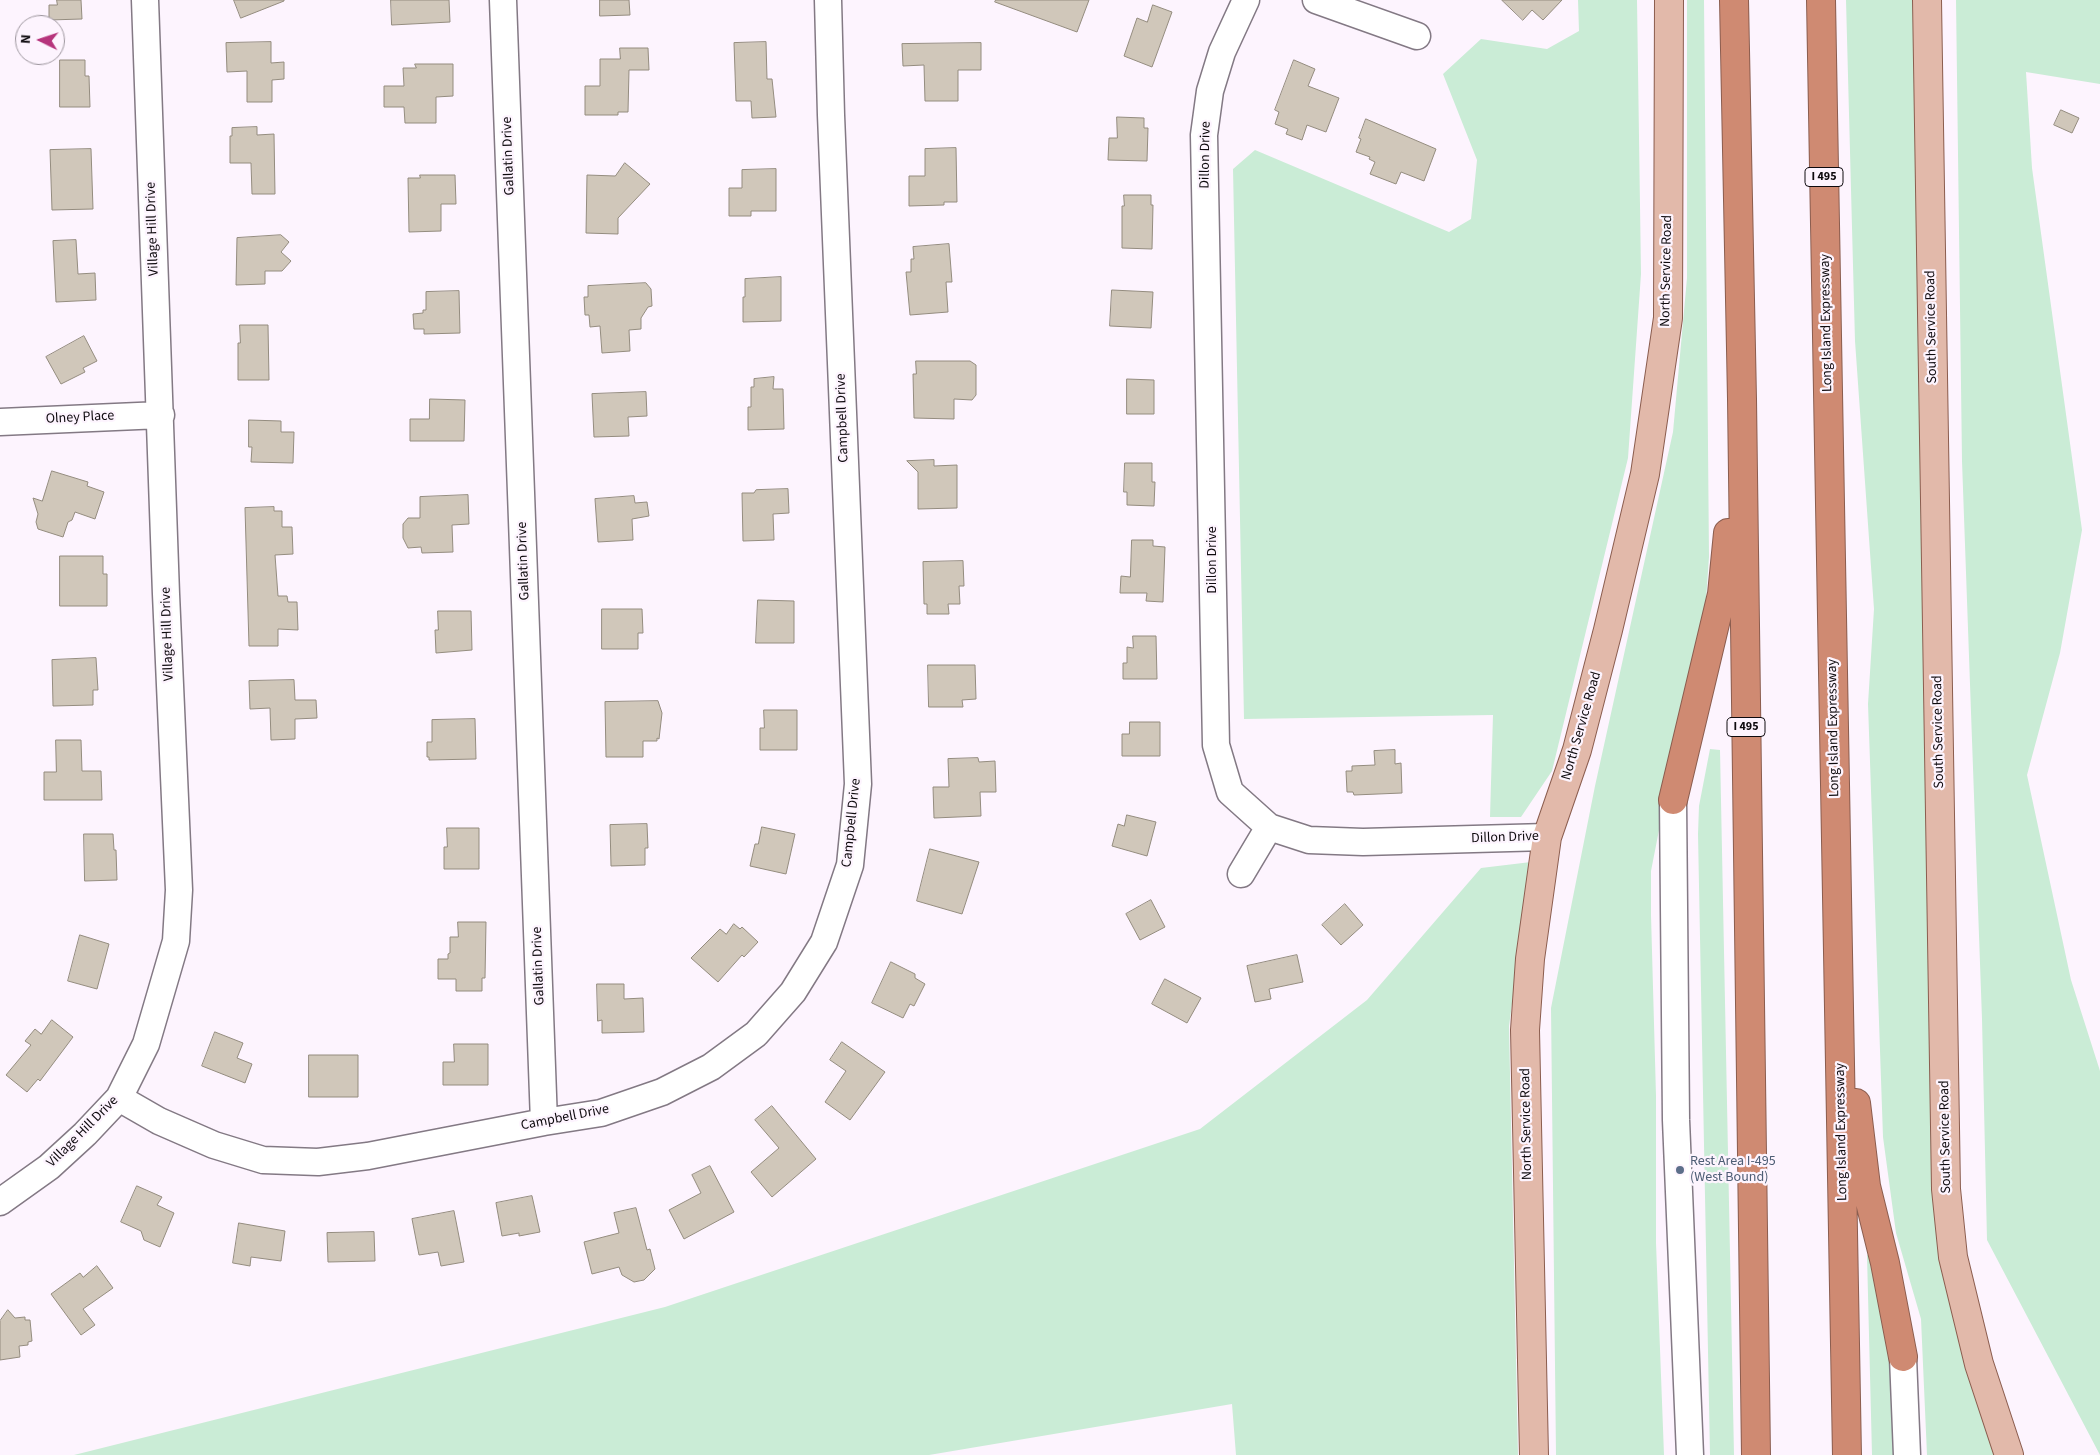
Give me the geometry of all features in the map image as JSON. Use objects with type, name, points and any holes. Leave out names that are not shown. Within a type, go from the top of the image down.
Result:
[{"type":"highway","name":"I 495","points":[[1734,0],[1742,400],[1756,1455]]},
{"type":"highway","name":"Long Island Expressway","points":[[1821,0],[1848,1455]]},
{"type":"highway","points":[[1673,800],[1722,594],[1742,400]]},
{"type":"highway","points":[[1839,985],[1866,1186],[1885,1263],[1903,1357]]},
{"type":"main road","name":"North Service Road","points":[[1534,1455],[1525,1030],[1530,959],[1547,836],[1577,750],[1645,474],[1668,318],[1669,0]]},
{"type":"main road","name":"South Service Road","points":[[1926,0],[1946,1189],[1953,1257],[1979,1364],[2009,1455]]},
{"type":"street","name":"Village Hill Drive","points":[[0,1202],[49,1167],[85,1134],[119,1098],[146,1044],[176,941],[179,890],[166,594],[145,0]]},
{"type":"street","name":"Gallatin Drive","points":[[503,0],[544,1122]]},
{"type":"street","name":"Campbell Drive","points":[[119,1098],[159,1121],[214,1145],[263,1160],[318,1162],[368,1156],[601,1113],[662,1092],[710,1067],[756,1034],[793,992],[824,942],[850,865],[858,784],[831,135],[828,0]]},
{"type":"street","name":"Dillon Drive","points":[[1246,0],[1222,52],[1210,92],[1204,135],[1216,745],[1230,792],[1269,827],[1309,840],[1363,842],[1547,836]]},
{"type":"street","points":[[1316,0],[1416,36]]},
{"type":"street","name":"Olney Place","points":[[0,422],[161,415]]},
{"type":"street","points":[[1673,800],[1676,1120],[1690,1455]]},
{"type":"street","points":[[1241,874],[1269,827]]},
{"type":"street","points":[[1903,1357],[1907,1455]]},
{"type":"green space","points":[[1578,0],[1637,0],[1641,274],[1628,458],[1552,771],[1521,817],[1490,817],[1493,715],[1244,719],[1233,169],[1255,150],[1449,232],[1471,219],[1477,160],[1443,74],[1481,39],[1547,49],[1579,31]]},
{"type":"green space","points":[[1687,0],[1704,0],[1709,557],[1703,643],[1651,871],[1656,1096],[1656,1243],[1664,1455],[1556,1455],[1551,1008],[1595,786],[1673,432],[1687,278]]},
{"type":"green space","points":[[1846,0],[1916,0],[1917,236],[1937,1238],[1957,1322],[1998,1455],[1927,1455],[1921,1319],[1896,1233],[1883,1137],[1868,704],[1874,609],[1855,341]]},
{"type":"green space","points":[[1956,0],[2100,0],[2100,84],[2026,72],[2032,168],[2082,530],[2060,653],[2027,775],[2071,980],[2100,1071],[2100,1455],[1987,1240],[1982,1019],[1962,461]]},
{"type":"green space","points":[[1710,749],[1720,750],[1734,1455],[1710,1455],[1698,834],[1699,806]]},
{"type":"green space","points":[[1531,862],[1509,1026],[1518,1455],[1236,1455],[1232,1404],[929,1455],[74,1455],[665,1307],[1200,1129],[1367,1000],[1481,868]]},
{"type":"green space","points":[[1867,1255],[1877,1258],[1896,1355],[1898,1455],[1872,1455]]},
{"type":"building","points":[[57,0],[81,0],[82,19],[65,20],[65,15],[49,15],[49,5],[57,5]]},
{"type":"building","points":[[234,0],[284,0],[284,1],[241,18]]},
{"type":"building","points":[[391,0],[449,0],[450,22],[392,25]]},
{"type":"building","points":[[600,0],[629,0],[630,15],[600,16]]},
{"type":"building","points":[[996,0],[1089,0],[1077,32],[995,2]]},
{"type":"building","points":[[1502,0],[1562,0],[1543,20],[1532,10],[1523,20]]},
{"type":"building","points":[[1153,5],[1172,12],[1152,67],[1124,56],[1137,18],[1147,22]]},
{"type":"building","points":[[271,42],[271,63],[284,62],[284,79],[272,80],[272,102],[247,102],[247,71],[227,72],[226,43]]},
{"type":"building","points":[[766,42],[767,79],[772,79],[776,117],[752,118],[751,101],[736,101],[734,43]]},
{"type":"building","points":[[981,43],[981,70],[958,70],[958,101],[925,101],[924,65],[903,66],[902,44]]},
{"type":"building","points":[[620,48],[648,48],[649,70],[629,70],[628,112],[618,112],[618,115],[585,115],[585,86],[600,86],[600,59],[620,59]]},
{"type":"building","points":[[65,60],[85,60],[85,76],[89,76],[90,107],[60,107],[60,65],[65,65]]},
{"type":"building","points":[[1294,60],[1315,69],[1308,86],[1339,98],[1326,132],[1307,125],[1302,140],[1286,134],[1288,129],[1275,124],[1279,112],[1275,110]]},
{"type":"building","points":[[415,64],[453,64],[453,96],[436,97],[436,123],[405,123],[404,107],[384,107],[384,86],[404,86],[403,68],[416,68]]},
{"type":"building","points":[[2061,110],[2079,118],[2072,133],[2054,125]]},
{"type":"building","points":[[1117,117],[1144,118],[1144,128],[1148,128],[1147,161],[1108,160],[1109,138],[1117,138]]},
{"type":"building","points":[[1366,119],[1436,149],[1424,181],[1401,172],[1396,184],[1370,174],[1375,162],[1369,159],[1370,157],[1356,152]]},
{"type":"building","points":[[257,127],[257,135],[274,134],[275,194],[252,194],[251,163],[230,163],[230,136],[232,136],[232,128]]},
{"type":"building","points":[[956,148],[957,202],[944,202],[944,205],[909,206],[909,176],[925,176],[925,149]]},
{"type":"building","points":[[91,149],[93,209],[52,210],[50,150]]},
{"type":"building","points":[[625,163],[650,184],[618,218],[618,234],[586,233],[587,175],[615,176]]},
{"type":"building","points":[[776,169],[776,211],[751,211],[751,216],[729,216],[729,188],[742,188],[742,170]]},
{"type":"building","points":[[420,175],[455,175],[456,204],[441,204],[441,231],[409,232],[408,178],[420,178]]},
{"type":"building","points":[[1124,195],[1151,195],[1151,205],[1153,205],[1152,249],[1122,248],[1122,206],[1124,206]]},
{"type":"building","points":[[281,235],[289,242],[281,252],[291,261],[282,271],[265,271],[265,284],[236,285],[237,238]]},
{"type":"building","points":[[76,240],[78,274],[95,273],[96,300],[56,302],[53,241]]},
{"type":"building","points":[[949,244],[952,282],[946,282],[948,312],[910,315],[906,272],[911,272],[911,259],[914,259],[913,247]]},
{"type":"building","points":[[781,277],[781,321],[743,322],[745,279]]},
{"type":"building","points":[[646,283],[651,289],[652,306],[648,307],[641,318],[641,329],[629,330],[630,351],[602,353],[600,326],[590,327],[589,315],[585,315],[584,297],[588,297],[588,286]]},
{"type":"building","points":[[1112,290],[1153,292],[1151,328],[1110,326]]},
{"type":"building","points":[[459,291],[460,333],[424,334],[424,329],[414,329],[413,314],[423,313],[423,310],[426,310],[426,292]]},
{"type":"building","points":[[240,325],[268,325],[269,380],[238,380]]},
{"type":"building","points":[[84,336],[97,361],[83,368],[85,372],[61,384],[46,357]]},
{"type":"building","points":[[916,361],[970,361],[976,365],[976,395],[972,400],[954,399],[954,419],[914,418],[913,374],[916,374]]},
{"type":"building","points":[[774,377],[773,389],[783,389],[784,429],[748,430],[748,407],[751,407],[751,387],[754,387],[754,379]]},
{"type":"building","points":[[1127,379],[1154,380],[1154,414],[1127,414]]},
{"type":"building","points":[[646,392],[647,416],[628,417],[629,436],[594,437],[592,394]]},
{"type":"building","points":[[430,399],[465,400],[464,441],[410,441],[410,419],[429,419]]},
{"type":"building","points":[[249,420],[281,421],[281,432],[294,432],[293,463],[251,462],[252,447],[249,447]]},
{"type":"building","points":[[934,460],[934,466],[957,465],[957,508],[918,509],[918,472],[907,461]]},
{"type":"building","points":[[1125,463],[1152,463],[1152,482],[1155,482],[1154,506],[1127,505],[1127,492],[1124,492]]},
{"type":"building","points":[[52,471],[88,482],[87,486],[104,492],[95,519],[75,512],[72,520],[68,522],[63,537],[38,529],[36,522],[38,514],[33,498],[42,501]]},
{"type":"building","points":[[788,489],[789,513],[773,514],[774,540],[743,541],[742,493],[754,493],[756,490]]},
{"type":"building","points":[[468,495],[469,524],[452,525],[453,552],[422,553],[421,547],[408,548],[403,538],[403,524],[408,518],[420,518],[420,497]]},
{"type":"building","points":[[634,496],[635,503],[647,502],[649,516],[632,519],[633,540],[598,542],[595,499]]},
{"type":"building","points":[[274,507],[274,511],[282,511],[282,527],[292,527],[293,554],[275,555],[278,596],[287,596],[288,602],[297,602],[298,630],[278,629],[278,646],[249,646],[245,508]]},
{"type":"building","points":[[1132,540],[1153,540],[1153,546],[1165,547],[1163,602],[1146,601],[1147,593],[1120,593],[1121,576],[1130,577]]},
{"type":"building","points":[[60,556],[103,556],[103,574],[107,574],[107,606],[60,606]]},
{"type":"building","points":[[963,561],[964,586],[959,586],[960,604],[948,604],[949,614],[927,614],[927,604],[924,604],[923,562]]},
{"type":"building","points":[[758,600],[794,601],[794,643],[756,643]]},
{"type":"building","points":[[602,609],[642,609],[643,633],[638,633],[638,649],[602,649]]},
{"type":"building","points":[[438,611],[471,611],[472,650],[436,653],[435,630],[438,630]]},
{"type":"building","points":[[1133,636],[1156,636],[1157,679],[1123,679],[1123,663],[1127,663],[1127,647],[1133,648]]},
{"type":"building","points":[[96,658],[98,690],[93,690],[93,705],[53,706],[52,660]]},
{"type":"building","points":[[928,665],[975,665],[976,699],[962,700],[963,707],[929,707]]},
{"type":"building","points":[[294,680],[295,700],[316,700],[317,718],[295,719],[295,739],[271,740],[270,708],[250,709],[249,681]]},
{"type":"building","points":[[658,701],[662,713],[659,739],[657,738],[657,741],[643,741],[643,757],[606,757],[605,702]]},
{"type":"building","points":[[764,710],[797,710],[797,750],[760,750],[760,728],[764,728]]},
{"type":"building","points":[[475,719],[476,759],[429,760],[429,757],[427,757],[427,742],[432,742],[432,720]]},
{"type":"building","points":[[1130,722],[1160,722],[1160,756],[1122,756],[1122,734],[1129,734]]},
{"type":"building","points":[[56,740],[81,740],[82,771],[101,771],[102,800],[44,800],[44,772],[56,772]]},
{"type":"building","points":[[1395,750],[1395,764],[1401,763],[1402,793],[1354,795],[1353,792],[1347,792],[1346,771],[1352,771],[1352,766],[1375,765],[1374,751]]},
{"type":"building","points":[[978,758],[979,762],[995,761],[996,792],[980,792],[981,816],[934,818],[933,787],[949,787],[948,759]]},
{"type":"building","points":[[1127,815],[1156,822],[1147,856],[1112,846],[1118,824],[1124,826]]},
{"type":"building","points":[[647,824],[648,848],[645,848],[645,865],[611,866],[610,825]]},
{"type":"building","points":[[762,827],[795,834],[786,874],[750,866],[755,844],[758,844]]},
{"type":"building","points":[[447,828],[479,828],[479,869],[444,869],[444,847],[447,847]]},
{"type":"building","points":[[84,834],[113,834],[114,850],[116,850],[117,880],[85,881]]},
{"type":"building","points":[[930,849],[979,862],[962,914],[917,901]]},
{"type":"building","points":[[1151,900],[1165,927],[1140,940],[1126,914]]},
{"type":"building","points":[[1345,904],[1363,925],[1341,945],[1322,925]]},
{"type":"building","points":[[458,922],[486,922],[485,978],[482,978],[482,991],[456,991],[456,979],[438,979],[438,959],[448,959],[450,937],[458,937]]},
{"type":"building","points":[[734,924],[740,929],[742,927],[758,942],[744,957],[742,955],[718,982],[691,958],[720,929],[726,934]]},
{"type":"building","points":[[80,935],[109,944],[97,989],[68,981]]},
{"type":"building","points":[[1297,955],[1303,982],[1269,989],[1271,999],[1255,1002],[1247,966]]},
{"type":"building","points":[[891,962],[915,974],[915,978],[925,984],[914,1006],[910,1004],[903,1018],[872,1003]]},
{"type":"building","points":[[1165,979],[1201,998],[1187,1023],[1152,1004]]},
{"type":"building","points":[[597,984],[624,984],[624,999],[643,998],[644,1032],[602,1033],[602,1020],[598,1021]]},
{"type":"building","points":[[52,1020],[73,1037],[40,1081],[38,1079],[27,1092],[6,1075],[31,1045],[25,1041],[35,1029],[41,1034]]},
{"type":"building","points":[[215,1032],[243,1043],[237,1058],[252,1064],[245,1083],[202,1066]]},
{"type":"building","points":[[842,1042],[885,1072],[850,1120],[825,1102],[846,1071],[830,1060]]},
{"type":"building","points":[[454,1044],[488,1044],[488,1085],[443,1085],[443,1062],[454,1062]]},
{"type":"building","points":[[309,1055],[358,1055],[358,1097],[309,1097]]},
{"type":"building","points":[[772,1106],[816,1159],[772,1197],[751,1172],[779,1148],[755,1120]]},
{"type":"building","points":[[710,1166],[734,1212],[684,1239],[669,1210],[701,1193],[692,1175]]},
{"type":"building","points":[[137,1186],[162,1197],[157,1205],[174,1213],[160,1247],[144,1240],[141,1231],[121,1222]]},
{"type":"building","points":[[532,1196],[540,1232],[519,1236],[519,1233],[502,1236],[496,1203]]},
{"type":"building","points":[[636,1208],[647,1250],[650,1249],[655,1269],[644,1280],[634,1282],[622,1275],[619,1267],[592,1274],[584,1242],[619,1233],[614,1213]]},
{"type":"building","points":[[454,1211],[464,1262],[441,1266],[438,1252],[419,1255],[412,1219]]},
{"type":"building","points":[[239,1223],[285,1231],[281,1261],[251,1257],[250,1266],[233,1263]]},
{"type":"building","points":[[374,1232],[375,1261],[328,1262],[327,1233]]},
{"type":"building","points":[[97,1266],[113,1288],[83,1309],[95,1325],[81,1335],[51,1294],[80,1273],[83,1277]]},
{"type":"building","points":[[8,1310],[15,1318],[25,1317],[25,1320],[30,1320],[32,1341],[28,1342],[28,1345],[19,1346],[20,1357],[0,1360],[0,1321]]},
{"type":"place","name":"Rest Area I-495 (West Bound)","points":[[1680,1170]]}]
